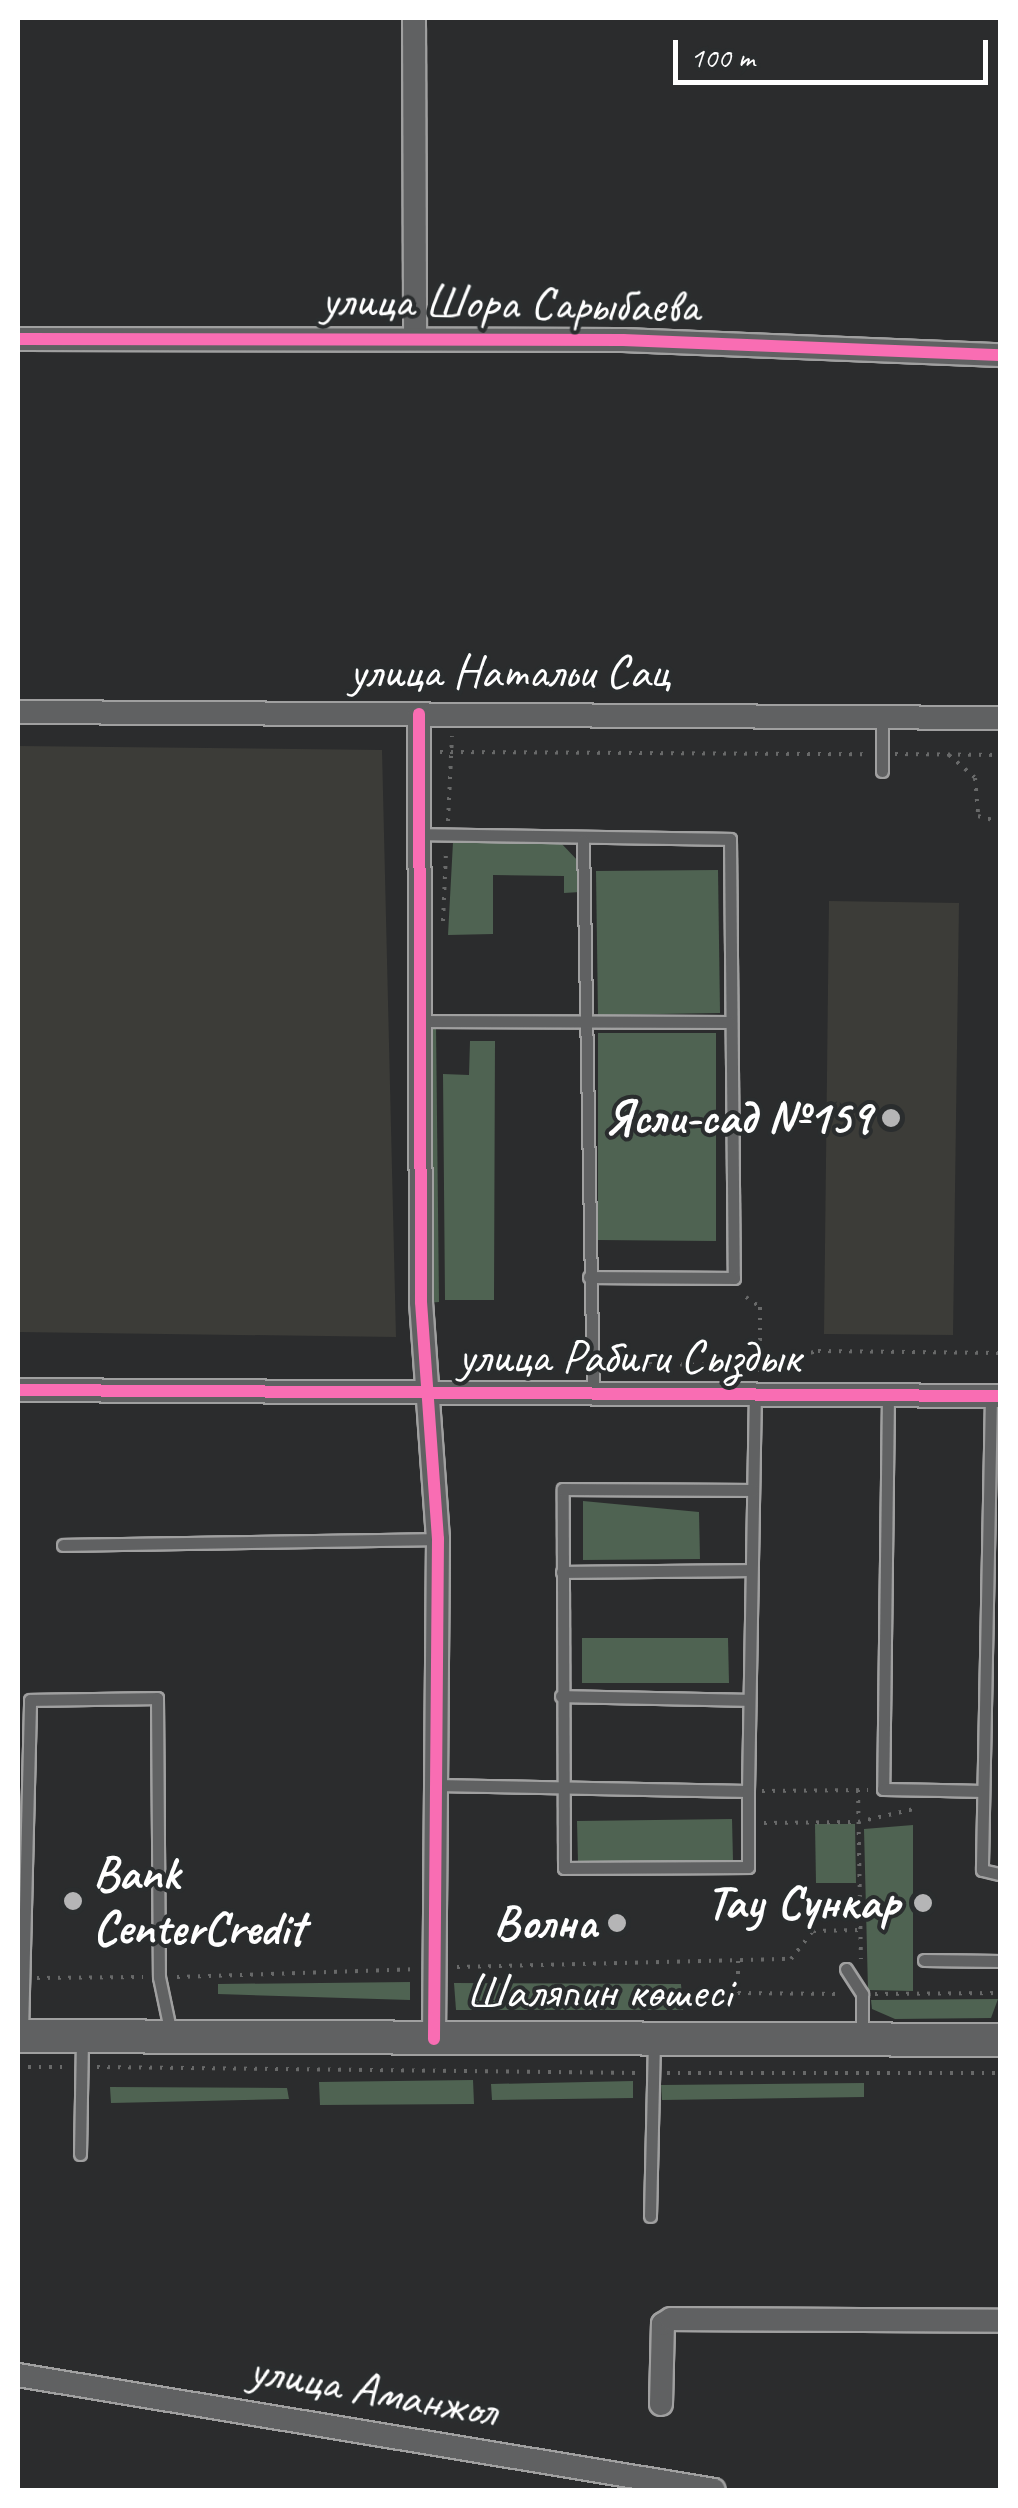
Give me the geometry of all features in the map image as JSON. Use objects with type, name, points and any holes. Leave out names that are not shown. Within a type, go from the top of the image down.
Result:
[{"type":"main road","name":"Шаляпин көшесі","points":[[19,2046],[82,2052],[171,2037],[1000,2040]]},
{"type":"street","points":[[414,18],[415,338]]},
{"type":"street","name":"улица Шора Сарыбаева","points":[[18,339],[415,338],[1000,355]]},
{"type":"street","name":"улица Натальи Сац","points":[[18,712],[1000,718]]},
{"type":"street","points":[[419,714],[415,1021],[422,1302],[434,1393],[438,1538],[434,2039]]},
{"type":"street","name":"улица Рабиги Сыздык","points":[[18,1390],[996,1396]]},
{"type":"street","points":[[661,2404],[663,2324],[671,2319],[1000,2321]]},
{"type":"street","name":"улица Аманжол","points":[[18,2376],[621,2484],[714,2490]]},
{"type":"lane","points":[[882,717],[882,771]]},
{"type":"lane","points":[[417,834],[582,840],[730,839],[734,1278],[590,1277]]},
{"type":"lane","points":[[582,840],[593,1394]]},
{"type":"lane","points":[[415,1021],[729,1022]]},
{"type":"lane","points":[[753,1490],[563,1490],[560,1788],[564,1868],[748,1867],[751,1570],[758,1395]]},
{"type":"lane","points":[[888,1396],[883,1789],[984,1792]]},
{"type":"lane","points":[[996,1396],[982,1870],[1000,1874]]},
{"type":"lane","points":[[63,1545],[438,1538]]},
{"type":"lane","points":[[562,1572],[751,1570]]},
{"type":"lane","points":[[561,1696],[749,1700]]},
{"type":"lane","points":[[19,2046],[24,1978],[23,1791],[30,1700],[156,1698],[159,1977],[171,2037]]},
{"type":"lane","points":[[986,1712],[1000,1712]]},
{"type":"lane","points":[[436,1785],[748,1791]]},
{"type":"lane","points":[[924,1960],[1000,1961]]},
{"type":"lane","points":[[846,1969],[862,1994],[862,2040]]},
{"type":"lane","points":[[650,2216],[654,2040]]},
{"type":"lane","points":[[80,2154],[82,2052]]},
{"type":"path","points":[[418,752],[1000,755]]},
{"type":"path","points":[[950,755],[975,778],[978,816],[1000,822]]},
{"type":"path","points":[[746,1297],[760,1307],[758,1395]]},
{"type":"path","points":[[592,1364],[760,1365],[818,1350],[1000,1352]]},
{"type":"path","points":[[748,1791],[883,1789]]},
{"type":"path","points":[[858,1790],[862,1994]]},
{"type":"path","points":[[748,1823],[858,1822]]},
{"type":"path","points":[[24,1978],[791,1959],[813,1930],[860,1930]]},
{"type":"path","points":[[738,1960],[738,1994]]},
{"type":"path","points":[[19,2046],[82,2052],[654,2073],[1000,2073]]},
{"type":"shaded area","points":[[18,746],[382,750],[396,1337],[18,1332]]},
{"type":"shaded area","name":"Ясли-сад №159","points":[[829,901],[959,903],[953,1335],[824,1334]]},
{"type":"green space","points":[[453,842],[560,842],[579,862],[580,892],[564,893],[564,876],[493,875],[493,934],[448,935]]},
{"type":"green space","points":[[718,870],[720,1013],[598,1015],[596,871]]},
{"type":"green space","points":[[436,1027],[439,1302],[426,1303],[428,1031]]},
{"type":"green space","points":[[598,1033],[716,1033],[716,1241],[598,1240]]},
{"type":"green space","points":[[470,1041],[495,1041],[494,1300],[445,1300],[443,1074],[469,1075]]},
{"type":"green space","points":[[583,1501],[699,1512],[700,1559],[583,1560]]},
{"type":"green space","points":[[582,1638],[728,1638],[729,1683],[582,1683]]},
{"type":"green space","points":[[732,1819],[733,1861],[578,1862],[577,1821]]},
{"type":"green space","points":[[815,1824],[855,1824],[856,1883],[816,1883]]},
{"type":"green space","points":[[913,1825],[913,1991],[868,1990],[864,1829]]},
{"type":"green space","points":[[410,1982],[410,2000],[218,1994],[218,1984]]},
{"type":"green space","points":[[454,1983],[681,1984],[683,2010],[456,2010]]},
{"type":"green space","points":[[998,1999],[991,2018],[895,2019],[872,2009],[871,2000]]},
{"type":"green space","points":[[473,2080],[474,2104],[320,2105],[319,2082]]},
{"type":"green space","points":[[633,2081],[633,2098],[492,2100],[491,2084]]},
{"type":"green space","points":[[864,2083],[864,2097],[662,2100],[661,2085]]},
{"type":"green space","points":[[110,2087],[287,2088],[289,2099],[111,2103]]},
{"type":"cycle path","points":[[18,339],[623,340],[1000,355]]},
{"type":"cycle path","points":[[419,714],[421,1302],[438,1539],[434,2039]]},
{"type":"cycle path","points":[[18,1390],[1000,1396]]},
{"type":"place","name":"Ясли-сад №159","points":[[891,1118]]},
{"type":"place","name":"Bank CenterCredit","points":[[73,1901]]},
{"type":"place","name":"Тау Сункар","points":[[923,1903]]},
{"type":"place","name":"Волна","points":[[617,1923]]}]
